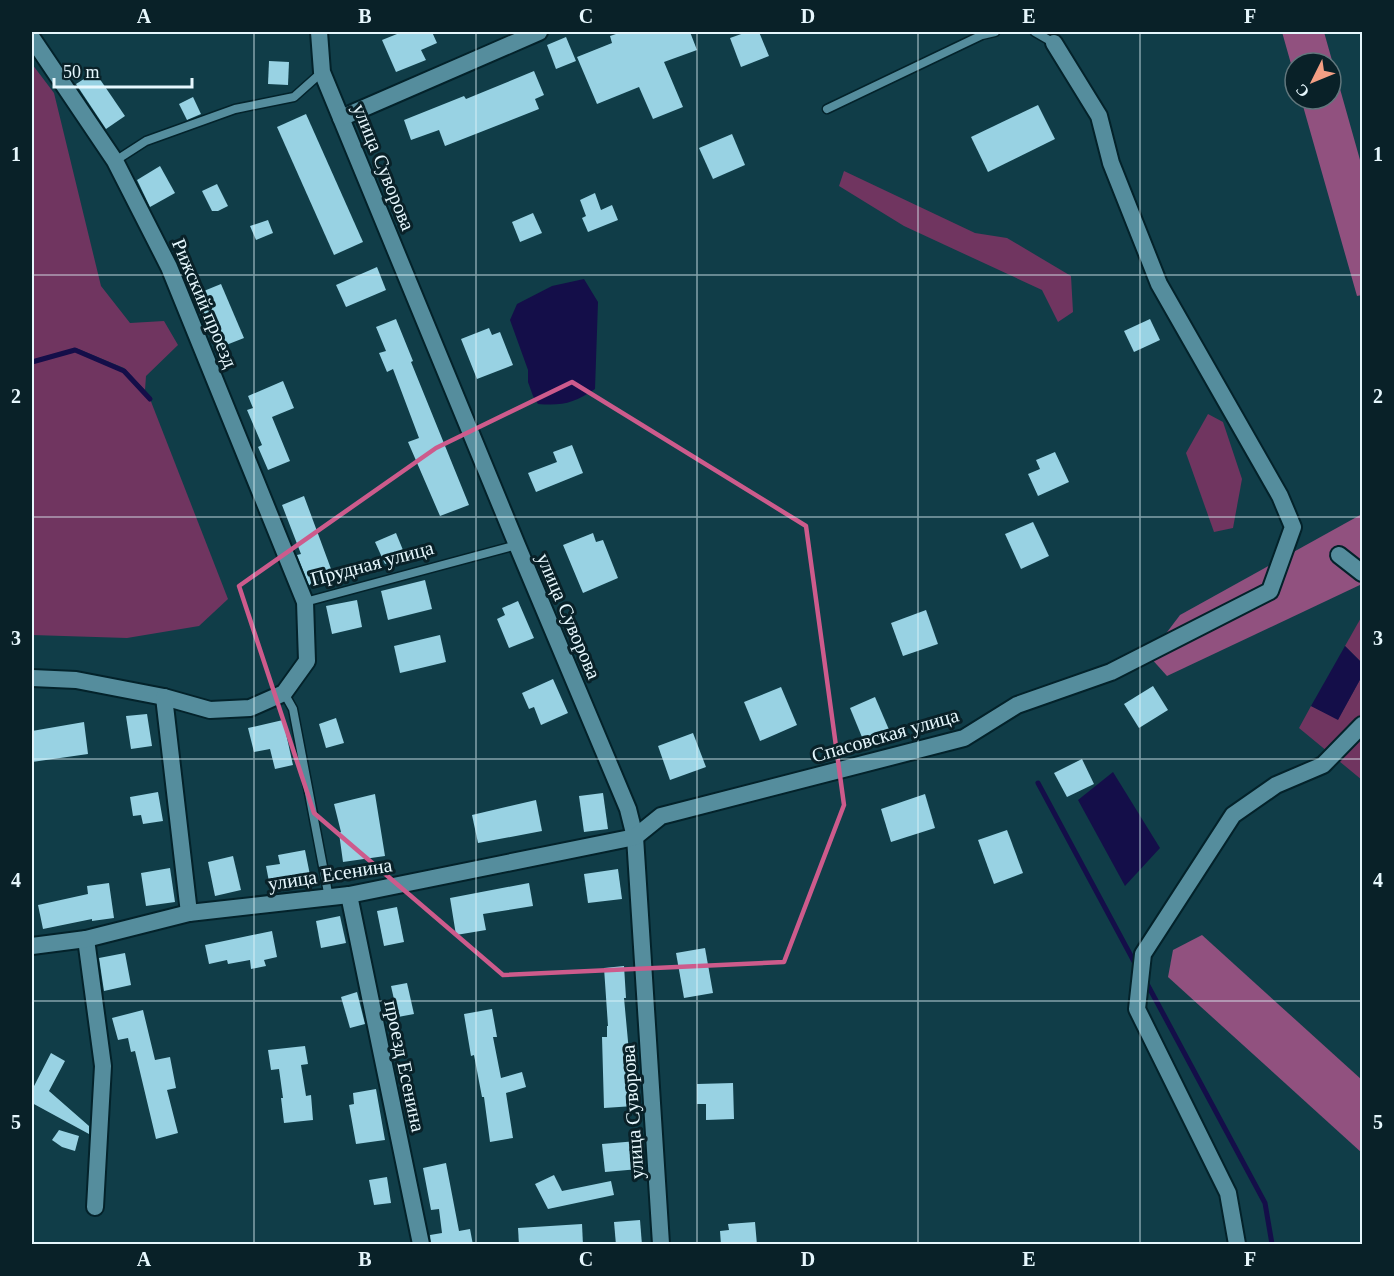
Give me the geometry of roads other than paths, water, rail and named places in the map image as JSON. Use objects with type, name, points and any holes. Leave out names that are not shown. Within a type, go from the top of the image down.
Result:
[{"type":"street","name":"улица Суворова","points":[[320,32],[322,72],[628,809],[635,837],[662,1245]]},
{"type":"street","points":[[341,118],[539,32]]},
{"type":"street","name":"Рижский проезд","points":[[32,38],[115,161],[169,267],[305,602]]},
{"type":"street","name":"Спасовская улица","points":[[635,837],[661,816],[964,738],[1017,705],[1111,672],[1270,591],[1293,527],[1280,496],[1159,284],[1111,163],[1099,116],[1054,43]]},
{"type":"street","points":[[1339,555],[1362,573]]},
{"type":"street","name":"Прудная улица","points":[[284,693],[307,661],[305,602]]},
{"type":"street","points":[[32,678],[76,680],[164,697],[210,710],[250,708],[284,693]]},
{"type":"street","points":[[164,697],[189,913]]},
{"type":"street","points":[[1237,1245],[1228,1193],[1137,1009],[1143,954],[1233,815],[1276,784],[1323,765],[1362,725]]},
{"type":"street","name":"улица Есенина","points":[[32,946],[86,939],[189,913],[349,895],[635,837]]},
{"type":"street","name":"проезд Есенина","points":[[349,895],[421,1245]]},
{"type":"street","points":[[86,939],[103,1066],[95,1207]]},
{"type":"lane","points":[[827,109],[982,35],[995,32]]},
{"type":"lane","points":[[1035,32],[1054,43]]},
{"type":"lane","points":[[115,161],[146,141],[157,137],[235,109],[294,96],[322,72]]},
{"type":"lane","name":"Прудная улица","points":[[305,602],[517,545]]},
{"type":"lane","points":[[284,693],[293,709],[329,898]]},
{"type":"waterway","points":[[32,362],[75,350],[124,371],[150,399]]},
{"type":"waterway","points":[[1038,783],[1137,967]]},
{"type":"waterway","points":[[1145,980],[1265,1203],[1272,1244]]}]
